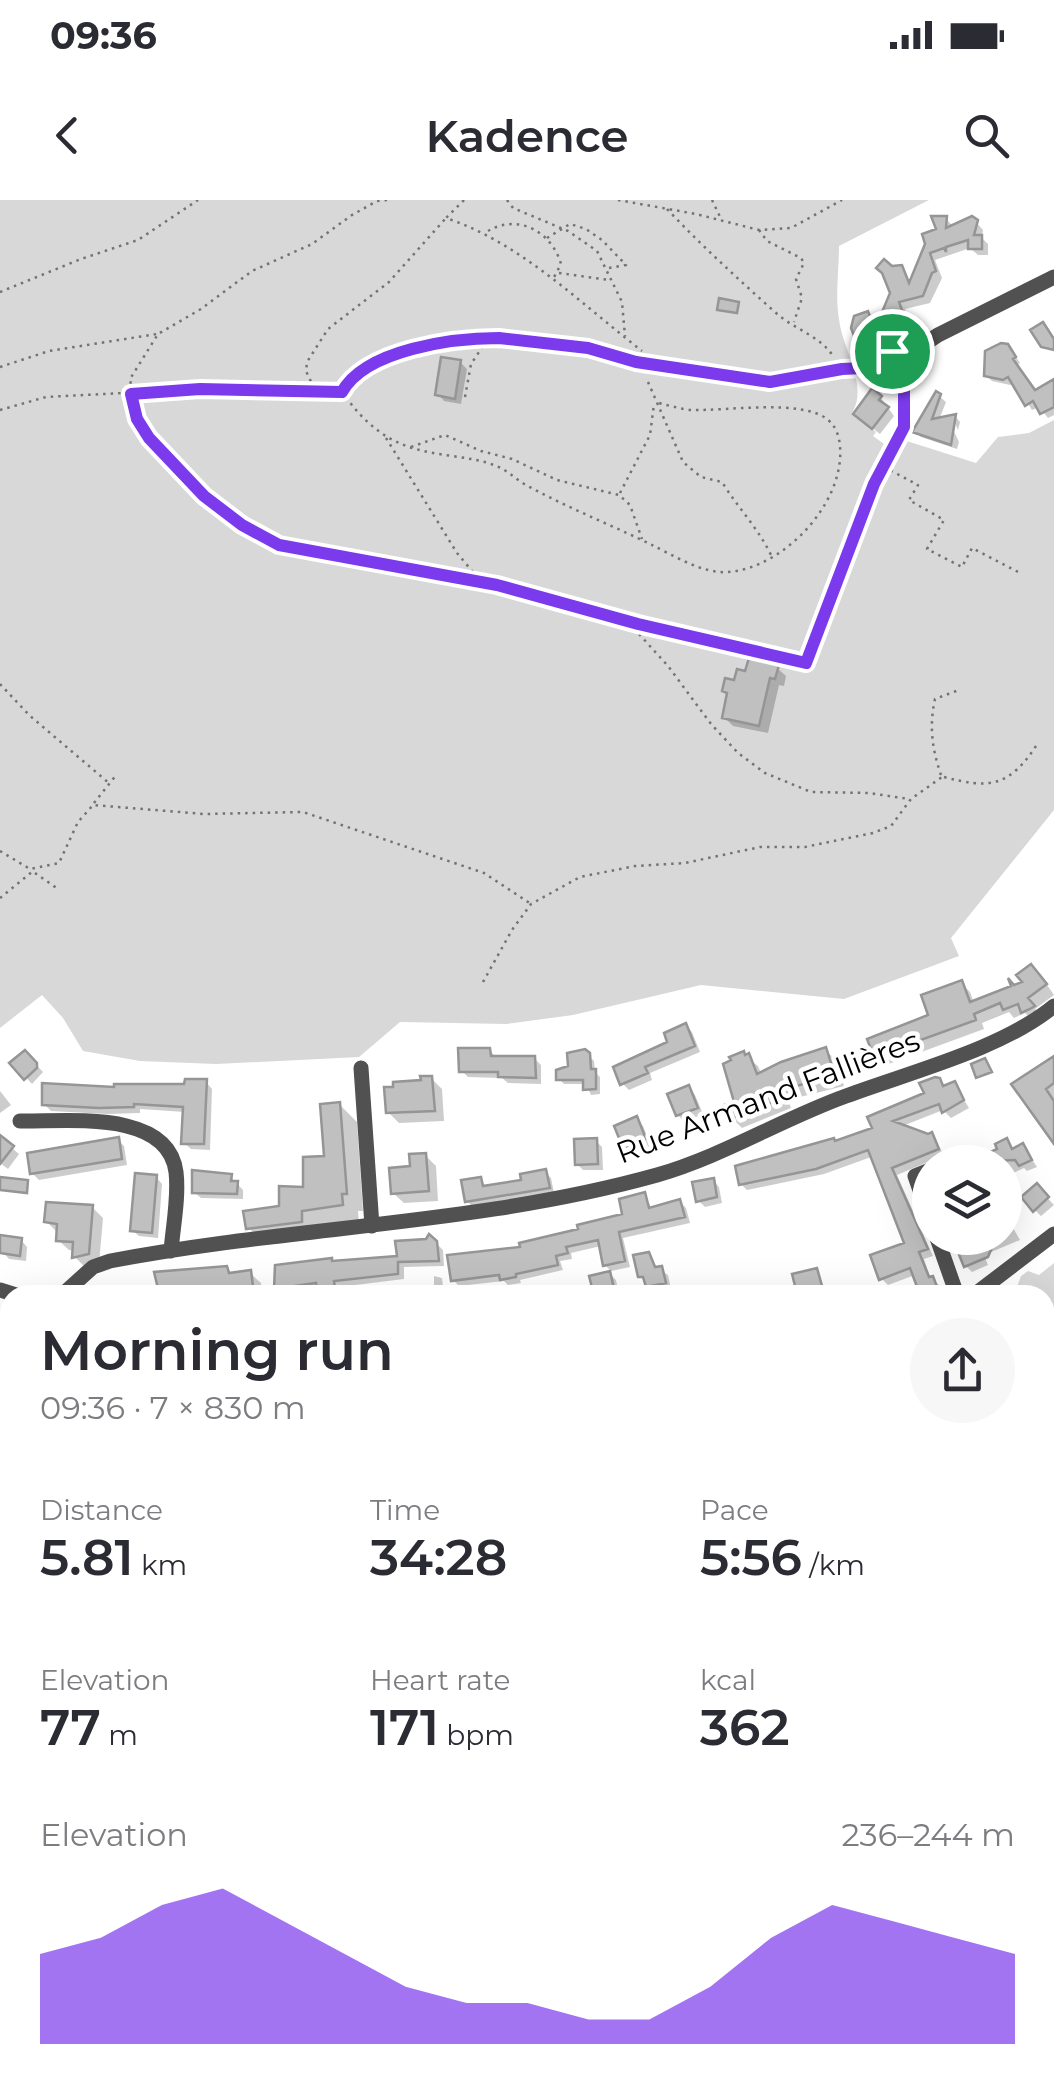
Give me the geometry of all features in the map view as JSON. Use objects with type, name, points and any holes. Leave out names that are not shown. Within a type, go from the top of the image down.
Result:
[{"type":"street","points":[[914,351],[938,335],[1054,278]]},
{"type":"street","points":[[903,347],[914,351],[921,360],[913,380],[904,383],[892,379],[885,367],[892,351],[903,347]]},
{"type":"street","points":[[648,364],[770,382],[842,369],[885,367]]},
{"type":"street","name":"Rue Armand Fallières","points":[[73,1285],[93,1267],[171,1251],[498,1209],[661,1174],[826,1103],[1012,1034],[1054,1006]]},
{"type":"street","points":[[361,1068],[372,1226]]},
{"type":"street","points":[[20,1121],[120,1124],[148,1131],[169,1150],[176,1172],[171,1251]]},
{"type":"street","points":[[987,1285],[1054,1234]]},
{"type":"street","points":[[943,1255],[953,1285]]},
{"type":"path","points":[[0,292],[138,240],[198,200]]},
{"type":"path","points":[[0,367],[49,351],[158,334],[201,309],[252,271],[312,244],[377,201],[387,200]]},
{"type":"path","points":[[314,389],[306,362],[328,328],[389,282],[464,200]]},
{"type":"path","points":[[507,200],[514,208],[562,228],[597,251],[625,311],[625,338]]},
{"type":"path","points":[[618,200],[760,230],[791,228],[842,200]]},
{"type":"path","points":[[712,200],[722,221]]},
{"type":"path","points":[[667,208],[714,260],[747,284],[786,321],[827,347],[842,369]]},
{"type":"path","points":[[446,218],[486,232],[644,352],[654,402],[684,462],[702,477],[722,482],[740,512],[761,534],[772,557]]},
{"type":"path","points":[[486,232],[514,224],[527,226],[547,238],[559,256],[559,273],[552,280]]},
{"type":"path","points":[[547,238],[570,224],[586,229],[626,264],[614,270],[608,268]]},
{"type":"path","points":[[760,230],[767,241],[804,263],[796,279],[802,298],[793,324]]},
{"type":"path","points":[[559,273],[611,280]]},
{"type":"path","points":[[158,334],[130,379],[137,419],[149,438],[204,496],[242,525],[279,545],[497,585],[627,621],[806,663],[882,466],[904,427],[904,383]]},
{"type":"path","points":[[465,397],[471,364],[488,338]]},
{"type":"path","points":[[342,392],[350,378],[405,350],[466,339],[588,348],[648,364]]},
{"type":"path","points":[[0,410],[46,397],[200,389],[342,392],[353,408],[385,436],[409,448],[500,468],[524,484],[690,563],[722,572],[744,570],[772,557],[816,518],[830,496],[839,472],[840,452],[834,426],[826,418],[804,411],[688,410],[654,402]]},
{"type":"path","points":[[618,496],[650,435],[654,402]]},
{"type":"path","points":[[409,448],[444,435],[556,480],[618,496],[630,505],[642,540]]},
{"type":"path","points":[[385,436],[457,554],[472,571],[497,585]]},
{"type":"path","points":[[882,466],[918,485],[909,500],[944,520],[927,549],[962,567],[972,548],[1022,574]]},
{"type":"path","points":[[627,621],[668,666],[711,724],[738,753],[766,773],[811,792],[869,793],[911,799]]},
{"type":"path","points":[[0,684],[28,714],[110,784]]},
{"type":"path","points":[[942,777],[931,737],[931,716],[935,699],[959,690]]},
{"type":"path","points":[[483,982],[532,904],[580,876],[635,866],[686,863],[760,847],[805,847],[873,833],[890,826],[911,799],[942,777],[978,784],[999,782],[1023,765],[1036,746]]},
{"type":"path","points":[[0,898],[31,870],[60,863],[78,822],[117,774]]},
{"type":"path","points":[[93,805],[204,814],[303,812],[484,873],[532,904]]},
{"type":"path","points":[[0,852],[58,888]]},
{"type":"shaded area","points":[[0,200],[929,200],[839,246],[838,310],[858,391],[852,413],[876,432],[873,436],[884,444],[891,436],[976,463],[998,437],[1029,433],[1054,420],[1054,810],[951,938],[959,956],[844,999],[701,985],[573,1015],[507,1024],[400,1022],[359,1057],[216,1064],[140,1061],[83,1051],[63,1018],[42,995],[0,1028]]},
{"type":"shaded area","points":[[1054,1263],[1054,1285],[1018,1285],[1028,1271],[1039,1275]]},
{"type":"building","points":[[931,216],[947,216],[946,228],[972,216],[978,220],[974,235],[982,235],[982,249],[968,249],[968,240],[946,247],[946,252],[944,248],[930,253],[936,271],[923,296],[899,302],[906,321],[857,344],[851,328],[854,316],[868,311],[875,329],[890,293],[876,268],[884,259],[892,266],[902,265],[909,283],[925,244],[922,234],[936,229]]},
{"type":"building","points":[[719,298],[739,302],[737,313],[717,310]]},
{"type":"building","points":[[1043,322],[1054,339],[1054,350],[1041,347],[1030,330]]},
{"type":"building","points":[[1008,344],[1016,357],[1013,359],[1035,390],[1054,379],[1054,407],[1040,414],[1033,401],[1025,406],[1008,377],[1003,380],[984,376],[985,351]]},
{"type":"building","points":[[441,357],[461,360],[455,399],[435,395]]},
{"type":"building","points":[[872,388],[889,407],[872,429],[853,414]]},
{"type":"building","points":[[936,391],[941,394],[932,419],[956,414],[951,445],[912,432]]},
{"type":"building","points":[[749,658],[779,665],[775,679],[770,678],[759,726],[722,718],[727,693],[722,691],[725,678],[734,680],[737,669],[745,671]]},
{"type":"building","points":[[1031,964],[1047,984],[1028,998],[1035,1006],[1030,1009],[1021,1013],[1018,1004],[1003,1010],[1000,1003],[974,1014],[976,1020],[874,1057],[867,1039],[928,1015],[921,995],[962,980],[970,1002],[1011,986],[1008,978],[1014,985],[1022,982],[1016,975]]},
{"type":"building","points":[[686,1023],[695,1046],[645,1067],[648,1073],[620,1085],[613,1067],[667,1042],[664,1033]]},
{"type":"building","points":[[826,1047],[835,1076],[780,1090],[783,1098],[730,1119],[724,1105],[734,1102],[723,1064],[731,1060],[729,1057],[749,1053],[757,1074]]},
{"type":"building","points":[[458,1048],[490,1048],[491,1056],[535,1056],[536,1078],[498,1077],[498,1072],[459,1072]]},
{"type":"building","points":[[585,1049],[590,1053],[591,1069],[596,1069],[596,1089],[583,1090],[583,1080],[556,1080],[556,1070],[568,1066],[567,1053]]},
{"type":"building","points":[[25,1050],[37,1068],[24,1080],[9,1063]]},
{"type":"building","points":[[1054,1056],[1054,1083],[1046,1089],[1054,1101],[1054,1144],[1011,1084]]},
{"type":"building","points":[[985,1058],[992,1072],[976,1078],[971,1064]]},
{"type":"building","points":[[420,1076],[432,1076],[435,1111],[386,1113],[384,1087],[393,1087],[393,1082],[421,1080]]},
{"type":"building","points":[[935,1077],[940,1078],[943,1086],[955,1081],[964,1100],[942,1113],[939,1104],[893,1121],[928,1134],[932,1132],[937,1145],[912,1145],[912,1160],[892,1168],[912,1213],[912,1255],[920,1255],[936,1285],[916,1285],[910,1268],[879,1280],[870,1255],[904,1243],[868,1150],[816,1169],[739,1185],[735,1166],[872,1128],[867,1117],[924,1093],[919,1083]]},
{"type":"building","points":[[185,1079],[207,1079],[204,1144],[181,1144],[183,1107],[42,1105],[42,1083],[114,1087],[184,1084]]},
{"type":"building","points":[[689,1085],[698,1108],[676,1116],[667,1094]]},
{"type":"building","points":[[340,1102],[347,1194],[342,1194],[343,1205],[302,1211],[302,1222],[246,1229],[243,1211],[279,1206],[279,1186],[303,1187],[303,1157],[324,1156],[320,1104]]},
{"type":"building","points":[[637,1116],[646,1139],[623,1148],[614,1126]]},
{"type":"building","points":[[0,1135],[14,1146],[0,1164]]},
{"type":"building","points":[[119,1137],[122,1159],[30,1174],[27,1153]]},
{"type":"building","points":[[597,1138],[598,1164],[575,1165],[574,1139]]},
{"type":"building","points":[[1023,1143],[1032,1160],[1022,1165],[1019,1145]]},
{"type":"building","points":[[426,1153],[429,1191],[391,1194],[389,1168],[410,1166],[409,1154]]},
{"type":"building","points":[[546,1169],[550,1188],[465,1202],[461,1180],[481,1177],[483,1186],[521,1180],[520,1174]]},
{"type":"building","points":[[192,1170],[232,1174],[231,1181],[238,1181],[237,1194],[192,1193]]},
{"type":"building","points":[[135,1173],[157,1175],[152,1233],[130,1231]]},
{"type":"building","points":[[0,1177],[28,1180],[27,1193],[0,1190]]},
{"type":"building","points":[[714,1178],[717,1197],[696,1202],[692,1182]]},
{"type":"building","points":[[1037,1183],[1049,1197],[1033,1212],[1022,1196]]},
{"type":"building","points":[[645,1192],[649,1208],[680,1199],[685,1217],[619,1232],[625,1261],[603,1266],[598,1240],[566,1247],[568,1253],[556,1256],[558,1265],[516,1277],[500,1280],[499,1275],[451,1281],[447,1255],[520,1247],[519,1243],[578,1229],[577,1225],[622,1214],[619,1199]]},
{"type":"building","points":[[46,1202],[93,1205],[89,1254],[72,1258],[73,1242],[56,1241],[57,1224],[44,1222]]},
{"type":"building","points":[[429,1234],[437,1241],[439,1261],[398,1262],[398,1274],[334,1281],[335,1285],[274,1285],[275,1265],[397,1256],[395,1241],[426,1239]]},
{"type":"building","points":[[0,1235],[22,1238],[20,1256],[0,1253]]},
{"type":"building","points":[[649,1252],[655,1267],[662,1266],[666,1283],[645,1285],[643,1277],[638,1277],[633,1255]]},
{"type":"building","points":[[959,1255],[989,1255],[988,1257],[964,1267]]},
{"type":"building","points":[[227,1266],[229,1273],[251,1270],[253,1285],[157,1285],[154,1272]]},
{"type":"building","points":[[817,1268],[822,1285],[795,1285],[792,1274]]},
{"type":"building","points":[[610,1271],[613,1285],[591,1285],[589,1276]]},
{"type":"route","points":[[499,338],[588,348],[636,362],[770,382],[842,369],[885,367],[892,351],[910,348],[921,360],[921,368],[913,380],[904,383],[904,427],[874,484],[806,663],[638,624],[497,585],[279,545],[242,525],[204,496],[149,438],[137,419],[131,394],[200,389],[342,392],[350,378],[405,350],[466,339],[499,338]]}]
